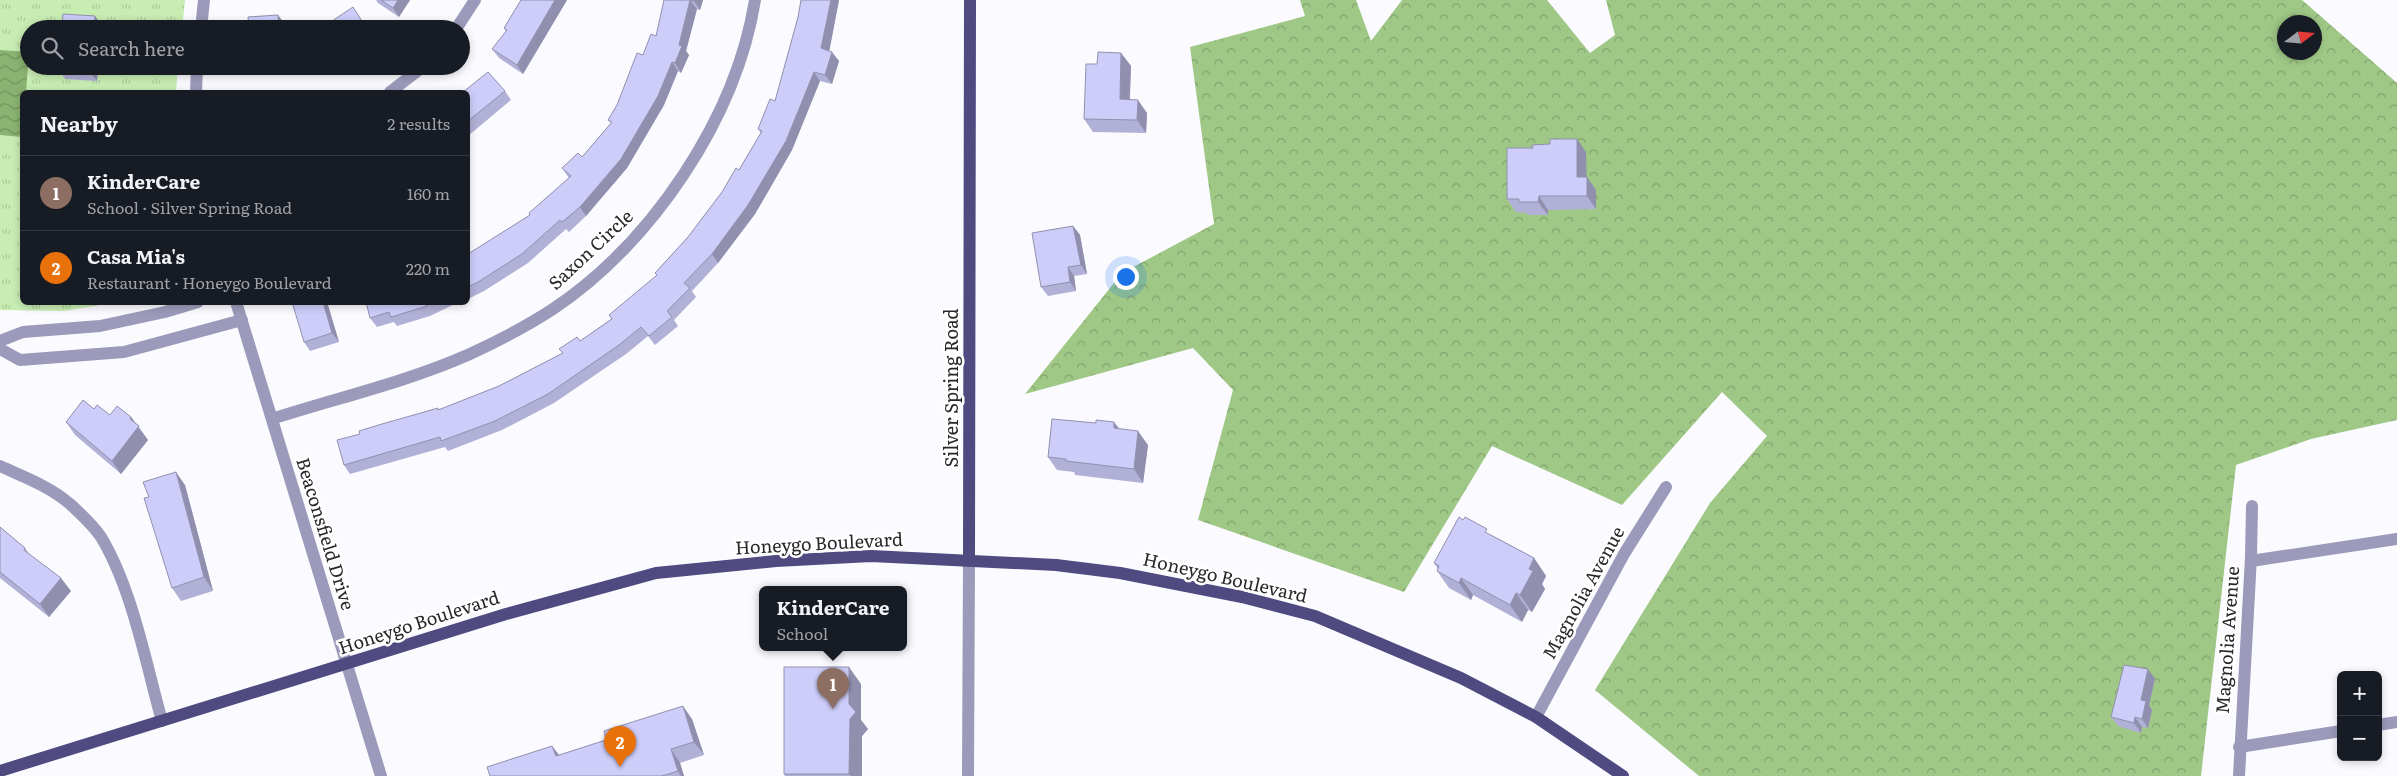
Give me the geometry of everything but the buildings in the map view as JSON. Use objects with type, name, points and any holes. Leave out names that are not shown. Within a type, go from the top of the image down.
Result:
[{"type":"main road","name":"Silver Spring Road","points":[[969,560],[970,0]]},
{"type":"main road","name":"Honeygo Boulevard","points":[[0,771],[506,614],[656,573],[776,561],[871,556],[1056,565],[1120,573],[1242,597],[1296,612],[1331,623],[1461,678],[1536,717],[1623,776]]},
{"type":"street","points":[[202,20],[204,0]]},
{"type":"street","points":[[462,20],[475,0]]},
{"type":"street","name":"Saxon Circle","points":[[272,419],[417,373],[470,354],[553,309],[591,279],[647,223],[691,164],[710,132],[729,89],[743,50],[756,0]]},
{"type":"street","points":[[196,90],[197,75]]},
{"type":"street","points":[[393,90],[412,75]]},
{"type":"street","points":[[0,341],[23,332],[100,326],[188,305]]},
{"type":"street","name":"Beaconsfield Drive","points":[[237,305],[381,776]]},
{"type":"street","points":[[0,349],[20,360],[124,352],[242,320]]},
{"type":"street","points":[[0,466],[53,492],[90,523],[101,537],[129,604],[162,721]]},
{"type":"street","name":"Magnolia Avenue","points":[[1536,717],[1624,554],[1666,487]]},
{"type":"street","name":"Magnolia Avenue","points":[[2239,776],[2239,747],[2251,561],[2252,506]]},
{"type":"street","points":[[2251,561],[2397,539]]},
{"type":"street","name":"Silver Spring Road","points":[[968,776],[969,560]]},
{"type":"street","points":[[2382,724],[2397,722]]},
{"type":"street","points":[[2239,747],[2337,732]]},
{"type":"green space","points":[[0,0],[185,0],[183,20],[20,20],[20,75],[177,75],[176,90],[20,90],[20,305],[100,305],[64,311],[0,310]]},
{"type":"green space","points":[[1300,0],[1356,0],[1371,41],[1402,0],[1547,0],[1590,53],[1615,35],[1606,0],[2302,0],[2319,15],[2277,15],[2277,60],[2322,60],[2322,17],[2397,83],[2397,420],[2311,439],[2236,465],[2201,776],[1699,776],[1595,690],[1710,503],[1767,436],[1722,392],[1622,505],[1492,446],[1404,592],[1198,520],[1233,390],[1193,348],[1025,394],[1122,273],[1214,224],[1190,47],[1305,16]]},
{"type":"water","points":[[0,50],[20,51],[20,75],[27,75],[26,90],[20,90],[20,137],[0,135]]},
{"type":"place","name":"KinderCare","points":[[833,709]]},
{"type":"place","name":"Casa Mia's","points":[[620,767]]}]
